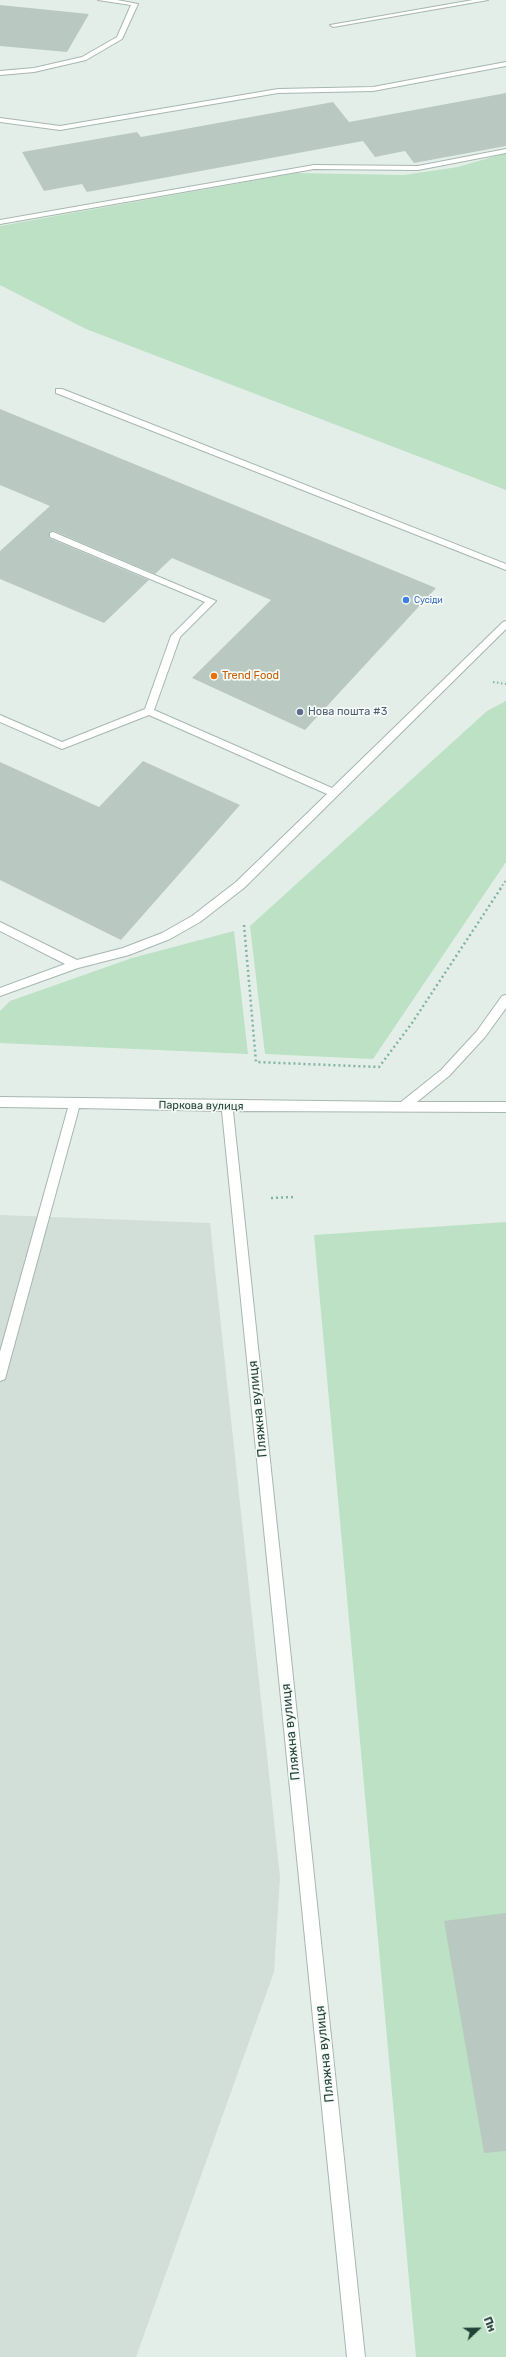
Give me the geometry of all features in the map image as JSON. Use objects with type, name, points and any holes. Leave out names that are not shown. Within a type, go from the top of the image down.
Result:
[{"type":"street","points":[[0,73],[34,70],[84,59],[120,38],[136,4],[101,0]]},
{"type":"street","points":[[333,25],[485,0]]},
{"type":"street","points":[[0,120],[60,128],[278,91],[373,89],[506,64]]},
{"type":"street","points":[[0,222],[314,167],[418,168],[506,151]]},
{"type":"street","points":[[59,391],[506,567]]},
{"type":"street","points":[[53,535],[211,601],[176,636],[150,710]]},
{"type":"street","points":[[0,992],[76,964],[125,952],[166,936],[196,919],[240,885],[506,624]]},
{"type":"street","points":[[0,718],[62,746],[150,710],[334,793]]},
{"type":"street","points":[[0,926],[76,964]]},
{"type":"street","points":[[403,1107],[445,1073],[481,1034],[506,999]]},
{"type":"street","name":"Паркова вулиця","points":[[0,1102],[227,1106],[506,1107]]},
{"type":"street","points":[[0,1375],[75,1103]]},
{"type":"street","name":"Пляжна вулиця","points":[[227,1106],[356,2357]]},
{"type":"path","points":[[240,885],[256,1062],[379,1067],[412,1023],[506,880]]},
{"type":"shaded area","points":[[0,1215],[210,1223],[280,1877],[274,1972],[136,2357],[0,2357]]},
{"type":"green space","points":[[506,153],[506,490],[86,329],[0,285],[0,226],[296,173],[404,175],[458,167]]},
{"type":"green space","points":[[506,701],[506,862],[373,1059],[265,1054],[250,926],[487,711]]},
{"type":"green space","points":[[234,931],[248,1054],[0,1043],[0,1011],[10,1001],[132,958]]},
{"type":"green space","points":[[506,1222],[506,2357],[416,2357],[314,1235]]},
{"type":"building","points":[[0,5],[89,14],[67,52],[0,46]]},
{"type":"building","points":[[506,93],[506,146],[414,163],[405,151],[375,157],[363,141],[87,192],[82,184],[44,191],[22,152],[137,132],[141,137],[333,102],[349,122]]},
{"type":"building","points":[[0,409],[436,588],[305,730],[192,678],[271,600],[172,558],[155,574],[54,531],[49,532],[49,538],[149,580],[104,623],[0,579],[0,551],[50,506],[0,485]]},
{"type":"building","points":[[143,761],[240,805],[121,940],[0,880],[0,762],[99,807]]},
{"type":"building","points":[[506,1913],[506,2151],[484,2153],[444,1921]]},
{"type":"place","name":"Сусіди","points":[[406,600]]},
{"type":"place","name":"Trend Food","points":[[214,676]]},
{"type":"place","name":"Нова пошта #3","points":[[300,712]]}]
